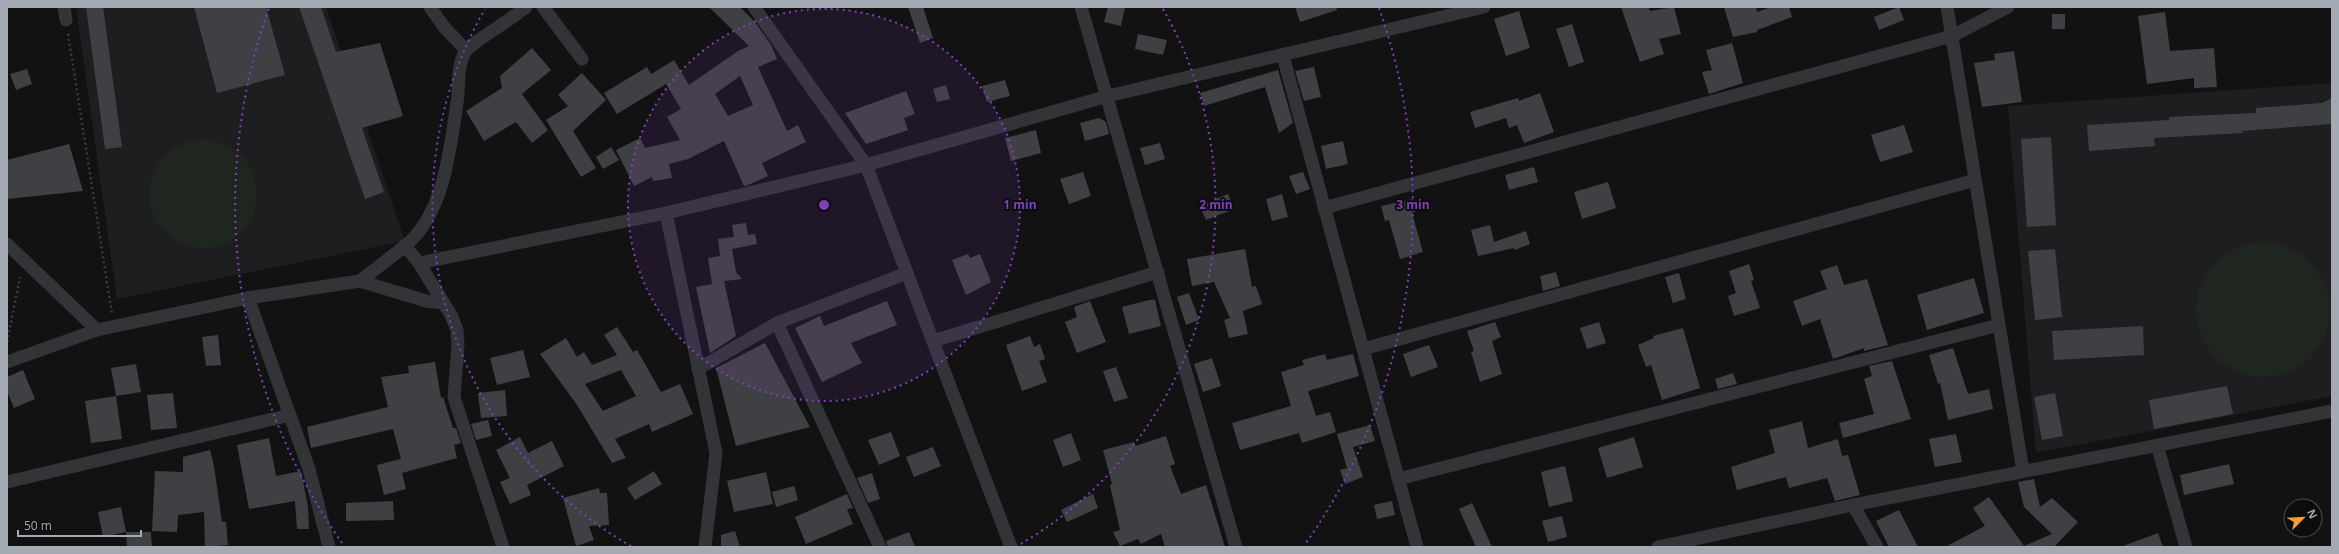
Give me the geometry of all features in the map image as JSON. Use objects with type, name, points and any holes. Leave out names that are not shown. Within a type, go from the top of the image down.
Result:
[{"type":"street","points":[[430,7],[444,27],[466,50]]},
{"type":"street","points":[[360,281],[414,238],[426,221],[443,184],[457,102],[458,73],[466,50],[515,17],[526,7]]},
{"type":"street","points":[[543,7],[582,59]]},
{"type":"street","points":[[754,7],[866,165],[1011,547]]},
{"type":"street","points":[[1081,7],[1108,96],[1236,547]]},
{"type":"street","points":[[419,263],[666,213],[866,165],[1108,96],[1283,56],[1484,7]]},
{"type":"street","points":[[1947,7],[2023,471]]},
{"type":"street","points":[[1324,208],[1952,36],[2008,7]]},
{"type":"street","points":[[1283,56],[1417,547]]},
{"type":"street","points":[[1363,349],[1976,180]]},
{"type":"street","points":[[666,213],[716,453],[705,547]]},
{"type":"street","points":[[7,244],[97,330]]},
{"type":"street","points":[[404,246],[419,263],[457,330],[458,345],[454,397],[503,547]]},
{"type":"street","points":[[933,341],[1158,272]]},
{"type":"street","points":[[698,369],[777,323],[907,273]]},
{"type":"street","points":[[7,362],[97,330],[248,298],[360,281],[426,301],[443,304]]},
{"type":"street","points":[[248,298],[309,469],[329,547]]},
{"type":"street","points":[[777,323],[880,547]]},
{"type":"street","points":[[1398,479],[1999,325]]},
{"type":"street","points":[[1658,547],[1853,505],[2332,411]]},
{"type":"street","points":[[7,482],[290,415]]},
{"type":"street","points":[[2157,445],[2186,547]]},
{"type":"street","points":[[1853,505],[1877,547]]},
{"type":"path","points":[[65,13],[114,327]]},
{"type":"path","points":[[7,342],[24,260]]},
{"type":"shaded area","points":[[76,7],[326,7],[405,241],[117,299]]},
{"type":"shaded area","points":[[2332,83],[2332,396],[2036,453],[2008,106]]},
{"type":"shaded area","points":[[203,140],[224,144],[242,155],[253,173],[257,194],[253,215],[242,233],[224,244],[203,248],[182,244],[164,233],[153,215],[149,194],[153,173],[164,155],[182,144]]},
{"type":"shaded area","points":[[2263,243],[2289,248],[2300,254],[2315,268],[2325,284],[2330,310],[2325,336],[2319,347],[2305,362],[2289,372],[2263,377],[2237,372],[2226,366],[2211,352],[2201,336],[2196,310],[2201,284],[2207,273],[2221,258],[2237,248]]},
{"type":"building","points":[[86,7],[103,7],[122,147],[105,149]]},
{"type":"building","points":[[194,7],[266,7],[285,75],[217,93]]},
{"type":"building","points":[[299,7],[321,7],[336,52],[380,43],[403,116],[362,128],[384,192],[365,199]]},
{"type":"building","points":[[709,7],[740,7],[755,22],[771,45],[777,59],[758,67],[787,131],[798,125],[806,142],[762,163],[768,176],[746,186],[744,186],[724,141],[688,159],[669,164],[672,178],[653,181],[652,177],[634,186],[616,150],[640,138],[645,148],[680,140],[667,117],[681,109],[666,84],[617,114],[604,93],[647,67],[651,74],[674,60],[689,85],[738,51],[749,46]],"holes":[[[740,76],[753,105],[728,116],[715,94]]]},
{"type":"building","points":[[908,7],[923,7],[933,38],[920,43]]},
{"type":"building","points":[[1108,7],[1125,7],[1121,26],[1104,22]]},
{"type":"building","points":[[1295,7],[1336,7],[1337,10],[1300,22]]},
{"type":"building","points":[[1621,7],[1648,7],[1650,11],[1674,7],[1681,34],[1659,39],[1664,54],[1640,62]]},
{"type":"building","points":[[1724,7],[1756,7],[1757,12],[1771,7],[1789,7],[1792,17],[1757,30],[1757,32],[1733,37]]},
{"type":"building","points":[[1899,7],[1904,20],[1879,30],[1874,17]]},
{"type":"building","points":[[1519,11],[1530,48],[1506,56],[1494,19]]},
{"type":"building","points":[[2165,12],[2170,51],[2214,48],[2217,87],[2194,88],[2194,78],[2147,84],[2138,16]]},
{"type":"building","points":[[2052,14],[2065,14],[2065,29],[2052,29]]},
{"type":"building","points":[[1572,24],[1584,62],[1569,67],[1556,29]]},
{"type":"building","points":[[1138,34],[1167,40],[1163,55],[1135,49]]},
{"type":"building","points":[[1732,43],[1743,83],[1709,94],[1702,72],[1712,70],[1706,50]]},
{"type":"building","points":[[532,48],[551,70],[522,94],[548,130],[532,143],[516,122],[484,141],[466,111],[502,88],[500,76]]},
{"type":"building","points":[[2014,51],[2022,102],[1982,107],[1974,63],[1995,60],[1994,54]]},
{"type":"building","points":[[1314,67],[1321,97],[1304,101],[1295,71]]},
{"type":"building","points":[[27,69],[32,84],[16,90],[10,74]]},
{"type":"building","points":[[1278,70],[1293,123],[1279,133],[1265,87],[1204,106],[1200,93]]},
{"type":"building","points":[[582,73],[606,100],[573,131],[596,168],[581,177],[546,120],[568,106],[558,95]]},
{"type":"building","points":[[1005,80],[1010,96],[987,102],[982,86]]},
{"type":"building","points":[[946,85],[950,99],[937,102],[933,89]]},
{"type":"building","points":[[906,91],[915,114],[904,118],[908,130],[866,144],[845,113]]},
{"type":"building","points":[[1540,93],[1554,132],[1524,143],[1517,125],[1509,128],[1506,118],[1475,128],[1470,112],[1518,98],[1519,101]]},
{"type":"building","points":[[2332,98],[2332,124],[2242,131],[2243,133],[2154,138],[2155,146],[2089,151],[2087,125],[2169,120],[2169,117],[2256,113],[2256,108],[2322,103]]},
{"type":"building","points":[[1099,118],[1106,122],[1109,134],[1085,141],[1080,123]]},
{"type":"building","points":[[1904,125],[1913,152],[1880,162],[1871,135]]},
{"type":"building","points":[[1036,130],[1041,153],[1011,161],[1005,138]]},
{"type":"building","points":[[2051,137],[2056,225],[2027,227],[2021,139]]},
{"type":"building","points":[[1343,141],[1348,164],[1326,169],[1321,146]]},
{"type":"building","points":[[1160,143],[1165,159],[1145,165],[1140,148]]},
{"type":"building","points":[[69,144],[83,191],[7,199],[7,160]]},
{"type":"building","points":[[611,147],[619,160],[603,169],[596,157]]},
{"type":"building","points":[[1534,167],[1538,182],[1509,190],[1505,175]]},
{"type":"building","points":[[1083,172],[1091,196],[1069,204],[1060,179]]},
{"type":"building","points":[[1303,172],[1310,189],[1296,194],[1289,176]]},
{"type":"building","points":[[1608,182],[1616,208],[1582,219],[1574,192]]},
{"type":"building","points":[[1228,194],[1234,209],[1206,220],[1200,206]]},
{"type":"building","points":[[1282,194],[1288,217],[1272,221],[1266,199]]},
{"type":"building","points":[[1413,199],[1416,211],[1412,213],[1423,252],[1400,259],[1389,220],[1385,221],[1381,206]]},
{"type":"building","points":[[746,223],[748,235],[755,234],[757,244],[732,249],[736,272],[742,279],[724,281],[736,336],[710,353],[696,287],[712,284],[708,258],[720,256],[718,239],[734,237],[732,225]]},
{"type":"building","points":[[1490,225],[1494,242],[1526,231],[1530,244],[1515,250],[1514,248],[1478,256],[1471,230]]},
{"type":"building","points":[[1245,249],[1252,287],[1256,286],[1262,304],[1243,311],[1248,334],[1229,338],[1224,320],[1230,318],[1214,282],[1192,286],[1187,259]]},
{"type":"building","points":[[2055,249],[2062,317],[2035,320],[2028,251]]},
{"type":"building","points":[[968,254],[970,258],[980,254],[991,282],[966,295],[952,260]]},
{"type":"building","points":[[1749,264],[1754,280],[1751,281],[1760,308],[1734,316],[1728,296],[1736,293],[1729,271]]},
{"type":"building","points":[[1837,265],[1844,285],[1867,279],[1888,345],[1864,351],[1864,348],[1833,359],[1820,319],[1802,326],[1793,301],[1827,289],[1820,271]]},
{"type":"building","points":[[1556,272],[1560,286],[1543,291],[1540,276]]},
{"type":"building","points":[[1679,273],[1686,299],[1673,303],[1665,277]]},
{"type":"building","points":[[1974,278],[1984,313],[1927,330],[1917,295]]},
{"type":"building","points":[[1189,293],[1199,320],[1186,325],[1177,297]]},
{"type":"building","points":[[1149,300],[1155,300],[1161,326],[1129,334],[1122,307]]},
{"type":"building","points":[[887,301],[897,325],[851,343],[862,363],[822,382],[795,328],[820,316],[824,326]]},
{"type":"building","points":[[1090,301],[1106,342],[1077,353],[1065,322],[1077,317],[1074,307]]},
{"type":"building","points":[[1495,322],[1501,337],[1492,341],[1502,374],[1480,382],[1471,352],[1474,351],[1467,331]]},
{"type":"building","points":[[1599,322],[1606,343],[1587,349],[1580,328]]},
{"type":"building","points":[[2143,326],[2144,355],[2054,360],[2052,331]]},
{"type":"building","points":[[617,327],[633,352],[637,350],[661,392],[680,384],[693,414],[652,432],[649,424],[615,439],[626,458],[612,463],[577,405],[540,354],[566,338],[577,357],[584,352],[592,365],[617,355],[604,335]],"holes":[[[621,370],[636,396],[603,411],[585,384]]]},
{"type":"building","points":[[1683,328],[1700,388],[1662,400],[1651,365],[1646,367],[1638,345],[1654,338],[1653,336]]},
{"type":"building","points":[[218,335],[221,365],[206,366],[202,337]]},
{"type":"building","points":[[1030,336],[1034,347],[1040,344],[1045,359],[1039,361],[1047,382],[1022,391],[1006,345]]},
{"type":"building","points":[[765,343],[810,427],[736,446],[716,368]]},
{"type":"building","points":[[1429,345],[1438,367],[1411,377],[1403,354]]},
{"type":"building","points":[[1953,348],[1968,394],[1989,389],[1993,409],[1948,420],[1940,383],[1938,384],[1929,355]]},
{"type":"building","points":[[523,350],[530,377],[497,385],[490,358]]},
{"type":"building","points":[[1325,354],[1327,360],[1353,354],[1359,376],[1308,391],[1316,416],[1330,412],[1336,432],[1302,443],[1299,433],[1240,450],[1232,423],[1291,406],[1281,372],[1304,365],[1302,360]]},
{"type":"building","points":[[1212,358],[1221,386],[1203,392],[1194,364]]},
{"type":"building","points":[[1892,361],[1911,419],[1843,438],[1839,423],[1874,414],[1864,379],[1872,376],[1869,366]]},
{"type":"building","points":[[435,362],[441,398],[443,397],[453,428],[456,428],[461,443],[454,445],[457,458],[402,473],[406,489],[384,495],[377,465],[401,459],[393,429],[311,448],[307,427],[388,407],[381,377],[409,373],[408,366]]},
{"type":"building","points":[[136,364],[141,392],[116,396],[111,368]]},
{"type":"building","points":[[1116,367],[1128,398],[1114,402],[1103,371]]},
{"type":"building","points":[[23,370],[35,399],[14,408],[7,391],[7,377]]},
{"type":"building","points":[[1733,373],[1737,384],[1718,389],[1715,379]]},
{"type":"building","points":[[2227,386],[2233,414],[2154,429],[2149,400]]},
{"type":"building","points":[[505,390],[507,416],[481,418],[478,393]]},
{"type":"building","points":[[173,393],[177,428],[151,430],[147,395]]},
{"type":"building","points":[[2055,393],[2063,436],[2042,440],[2034,397]]},
{"type":"building","points":[[116,396],[122,439],[91,443],[85,401]]},
{"type":"building","points":[[488,420],[492,436],[476,440],[471,424]]},
{"type":"building","points":[[1802,421],[1808,448],[1838,439],[1842,456],[1848,455],[1860,495],[1835,501],[1827,478],[1789,488],[1786,477],[1737,490],[1731,467],[1775,453],[1769,430]]},
{"type":"building","points":[[1370,425],[1375,441],[1353,447],[1363,477],[1345,484],[1340,470],[1347,468],[1337,434]]},
{"type":"building","points":[[891,432],[900,456],[879,465],[868,440]]},
{"type":"building","points":[[1071,433],[1081,460],[1063,467],[1053,440]]},
{"type":"building","points":[[1956,434],[1962,462],[1935,467],[1929,439]]},
{"type":"building","points":[[1166,436],[1175,464],[1170,466],[1181,494],[1206,485],[1225,547],[1165,547],[1161,534],[1141,544],[1138,539],[1120,546],[1113,532],[1120,530],[1110,485],[1112,484],[1103,450],[1134,442],[1135,446]]},
{"type":"building","points":[[520,437],[528,453],[552,441],[564,466],[527,485],[531,495],[510,504],[500,482],[510,478],[496,450]]},
{"type":"building","points":[[1634,437],[1643,467],[1607,478],[1598,448]]},
{"type":"building","points":[[269,438],[276,476],[301,471],[308,507],[309,529],[297,529],[295,501],[249,509],[237,445]]},
{"type":"building","points":[[933,447],[941,466],[914,477],[906,457]]},
{"type":"building","points":[[210,450],[214,466],[222,522],[226,522],[228,545],[205,547],[204,512],[178,515],[177,532],[152,531],[155,471],[183,472],[183,457]]},
{"type":"building","points":[[2229,464],[2234,484],[2184,495],[2180,475]]},
{"type":"building","points":[[1565,466],[1573,501],[1549,507],[1541,472]]},
{"type":"building","points":[[654,471],[662,484],[635,500],[627,488]]},
{"type":"building","points":[[766,472],[773,504],[734,512],[727,481]]},
{"type":"building","points":[[872,473],[880,499],[868,503],[857,478]]},
{"type":"building","points":[[2034,479],[2040,507],[2052,498],[2078,522],[2054,547],[1945,547],[1985,526],[1973,508],[1989,497],[2024,546],[2052,534],[2024,507],[2018,482]]},
{"type":"building","points":[[794,486],[798,500],[776,507],[772,492]]},
{"type":"building","points":[[599,488],[600,493],[607,493],[609,525],[589,526],[594,540],[576,546],[563,498]]},
{"type":"building","points":[[847,494],[853,508],[847,509],[853,524],[806,544],[795,517]]},
{"type":"building","points":[[1093,494],[1098,508],[1067,522],[1061,510]]},
{"type":"building","points":[[393,501],[394,520],[346,521],[346,503]]},
{"type":"building","points":[[1392,501],[1395,515],[1377,519],[1374,505]]},
{"type":"building","points":[[1472,503],[1492,547],[1476,547],[1459,509]]},
{"type":"building","points":[[121,507],[126,532],[103,537],[98,512]]},
{"type":"building","points":[[1899,510],[1918,547],[1889,547],[1876,521]]},
{"type":"building","points":[[1562,516],[1567,537],[1548,542],[1542,521]]},
{"type":"building","points":[[735,531],[740,547],[721,547],[721,535]]},
{"type":"building","points":[[126,532],[151,532],[152,547],[127,547]]},
{"type":"building","points":[[909,532],[915,547],[888,547],[886,541]]},
{"type":"building","points":[[2158,533],[2163,547],[2123,547],[2123,546]]}]
